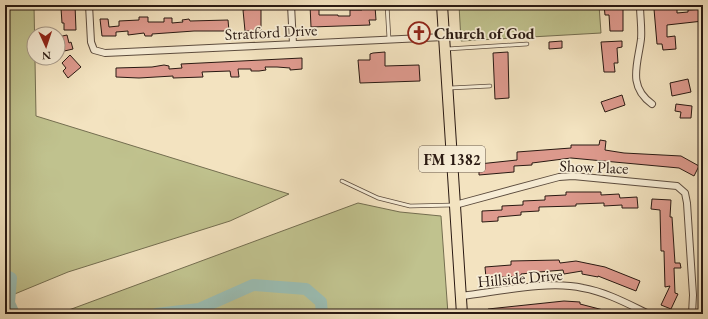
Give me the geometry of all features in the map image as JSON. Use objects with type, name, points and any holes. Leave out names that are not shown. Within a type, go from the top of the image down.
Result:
[{"type":"main road","name":"FM 1382","points":[[442,5],[462,314]]},
{"type":"street","name":"Stratford Drive","points":[[89,5],[90,42],[94,50],[100,53],[444,37]]},
{"type":"street","points":[[291,5],[293,44]]},
{"type":"street","points":[[640,5],[641,38],[635,67],[637,87],[645,100],[652,104]]},
{"type":"street","name":"Show Place","points":[[455,205],[559,177],[572,176],[677,186],[685,193],[687,203],[693,296],[692,314]]},
{"type":"street","name":"Hillside Drive","points":[[461,296],[565,285],[583,288],[607,295],[649,314]]},
{"type":"lane","points":[[387,5],[389,40]]},
{"type":"lane","points":[[445,49],[527,44]]},
{"type":"lane","points":[[448,88],[490,86]]},
{"type":"lane","points":[[342,181],[378,198],[410,206],[455,205]]},
{"type":"green space","points":[[5,5],[34,5],[34,26],[26,26],[26,66],[35,66],[36,116],[289,194],[230,221],[68,272],[5,298]]},
{"type":"green space","points":[[459,5],[599,5],[601,33],[461,41]]},
{"type":"green space","points":[[358,203],[400,212],[441,216],[448,314],[58,314]]},
{"type":"building","points":[[65,5],[75,5],[76,30],[66,30],[66,26],[62,23],[61,8],[65,8]]},
{"type":"building","points":[[310,5],[319,5],[319,15],[338,16],[350,16],[350,10],[362,10],[362,6],[375,6],[376,20],[369,20],[370,25],[311,27]]},
{"type":"building","points":[[604,5],[618,5],[618,7],[623,7],[623,31],[610,31],[609,15],[605,15]]},
{"type":"building","points":[[677,7],[677,13],[688,12],[688,10],[703,9],[703,21],[667,25],[667,37],[675,36],[676,49],[663,50],[662,44],[657,44],[654,9]]},
{"type":"building","points":[[261,9],[261,31],[245,31],[243,10]]},
{"type":"building","points":[[139,17],[148,17],[148,22],[164,22],[164,18],[172,18],[172,23],[183,22],[182,20],[189,19],[190,21],[228,20],[229,31],[194,31],[152,34],[152,36],[145,36],[144,33],[128,35],[128,31],[116,32],[116,36],[102,36],[100,19],[108,19],[109,27],[119,26],[119,21],[139,20]]},
{"type":"building","points":[[66,35],[69,43],[71,42],[73,49],[66,51]]},
{"type":"building","points":[[562,41],[562,48],[549,49],[549,42]]},
{"type":"building","points":[[622,41],[622,47],[617,48],[618,63],[614,63],[615,72],[604,72],[601,42]]},
{"type":"building","points":[[385,52],[385,66],[419,65],[420,81],[360,83],[358,60],[370,60],[370,54]]},
{"type":"building","points":[[508,52],[509,98],[495,99],[493,53]]},
{"type":"building","points":[[70,55],[81,67],[68,78],[63,71],[66,68],[64,66],[66,66],[66,59]]},
{"type":"building","points":[[302,58],[302,69],[290,70],[290,68],[265,67],[266,70],[251,71],[251,69],[238,69],[239,77],[231,77],[230,71],[202,72],[203,77],[116,77],[116,68],[152,67],[164,65],[169,66],[169,69],[182,68],[181,64]]},
{"type":"building","points":[[688,79],[691,92],[672,96],[670,83]]},
{"type":"building","points":[[622,95],[625,105],[605,112],[601,102]]},
{"type":"building","points":[[676,104],[692,106],[691,118],[680,118],[681,112],[675,111]]},
{"type":"building","points":[[600,140],[606,141],[605,150],[624,153],[681,156],[699,166],[694,176],[679,168],[571,158],[532,163],[532,165],[514,166],[514,172],[479,175],[479,164],[517,160],[517,152],[571,148],[571,145],[599,145]]},
{"type":"building","points":[[566,192],[601,192],[601,195],[619,194],[620,198],[637,197],[638,208],[622,208],[622,205],[604,206],[604,203],[576,204],[576,206],[539,207],[539,211],[521,212],[521,215],[498,217],[498,221],[482,222],[482,211],[502,210],[502,206],[523,205],[523,201],[545,200],[545,196],[566,195]]},
{"type":"building","points":[[652,199],[671,200],[670,217],[672,217],[675,263],[680,263],[681,268],[674,268],[675,293],[678,294],[671,309],[661,305],[670,286],[665,287],[664,251],[661,251],[660,210],[651,209]]},
{"type":"building","points":[[559,260],[560,263],[576,261],[605,267],[640,281],[636,291],[598,276],[582,274],[582,271],[564,274],[563,270],[521,274],[521,276],[486,278],[485,267],[511,265],[511,261]]},
{"type":"building","points":[[564,301],[580,302],[580,304],[611,312],[610,314],[581,314],[556,311],[556,314],[488,314],[488,309]]},
{"type":"waterway","points":[[5,275],[11,278],[9,303],[14,314]]},
{"type":"waterway","points":[[156,314],[199,309],[253,285],[306,289],[321,302],[322,314]]},
{"type":"place","name":"Church of God","points":[[419,33]]}]
